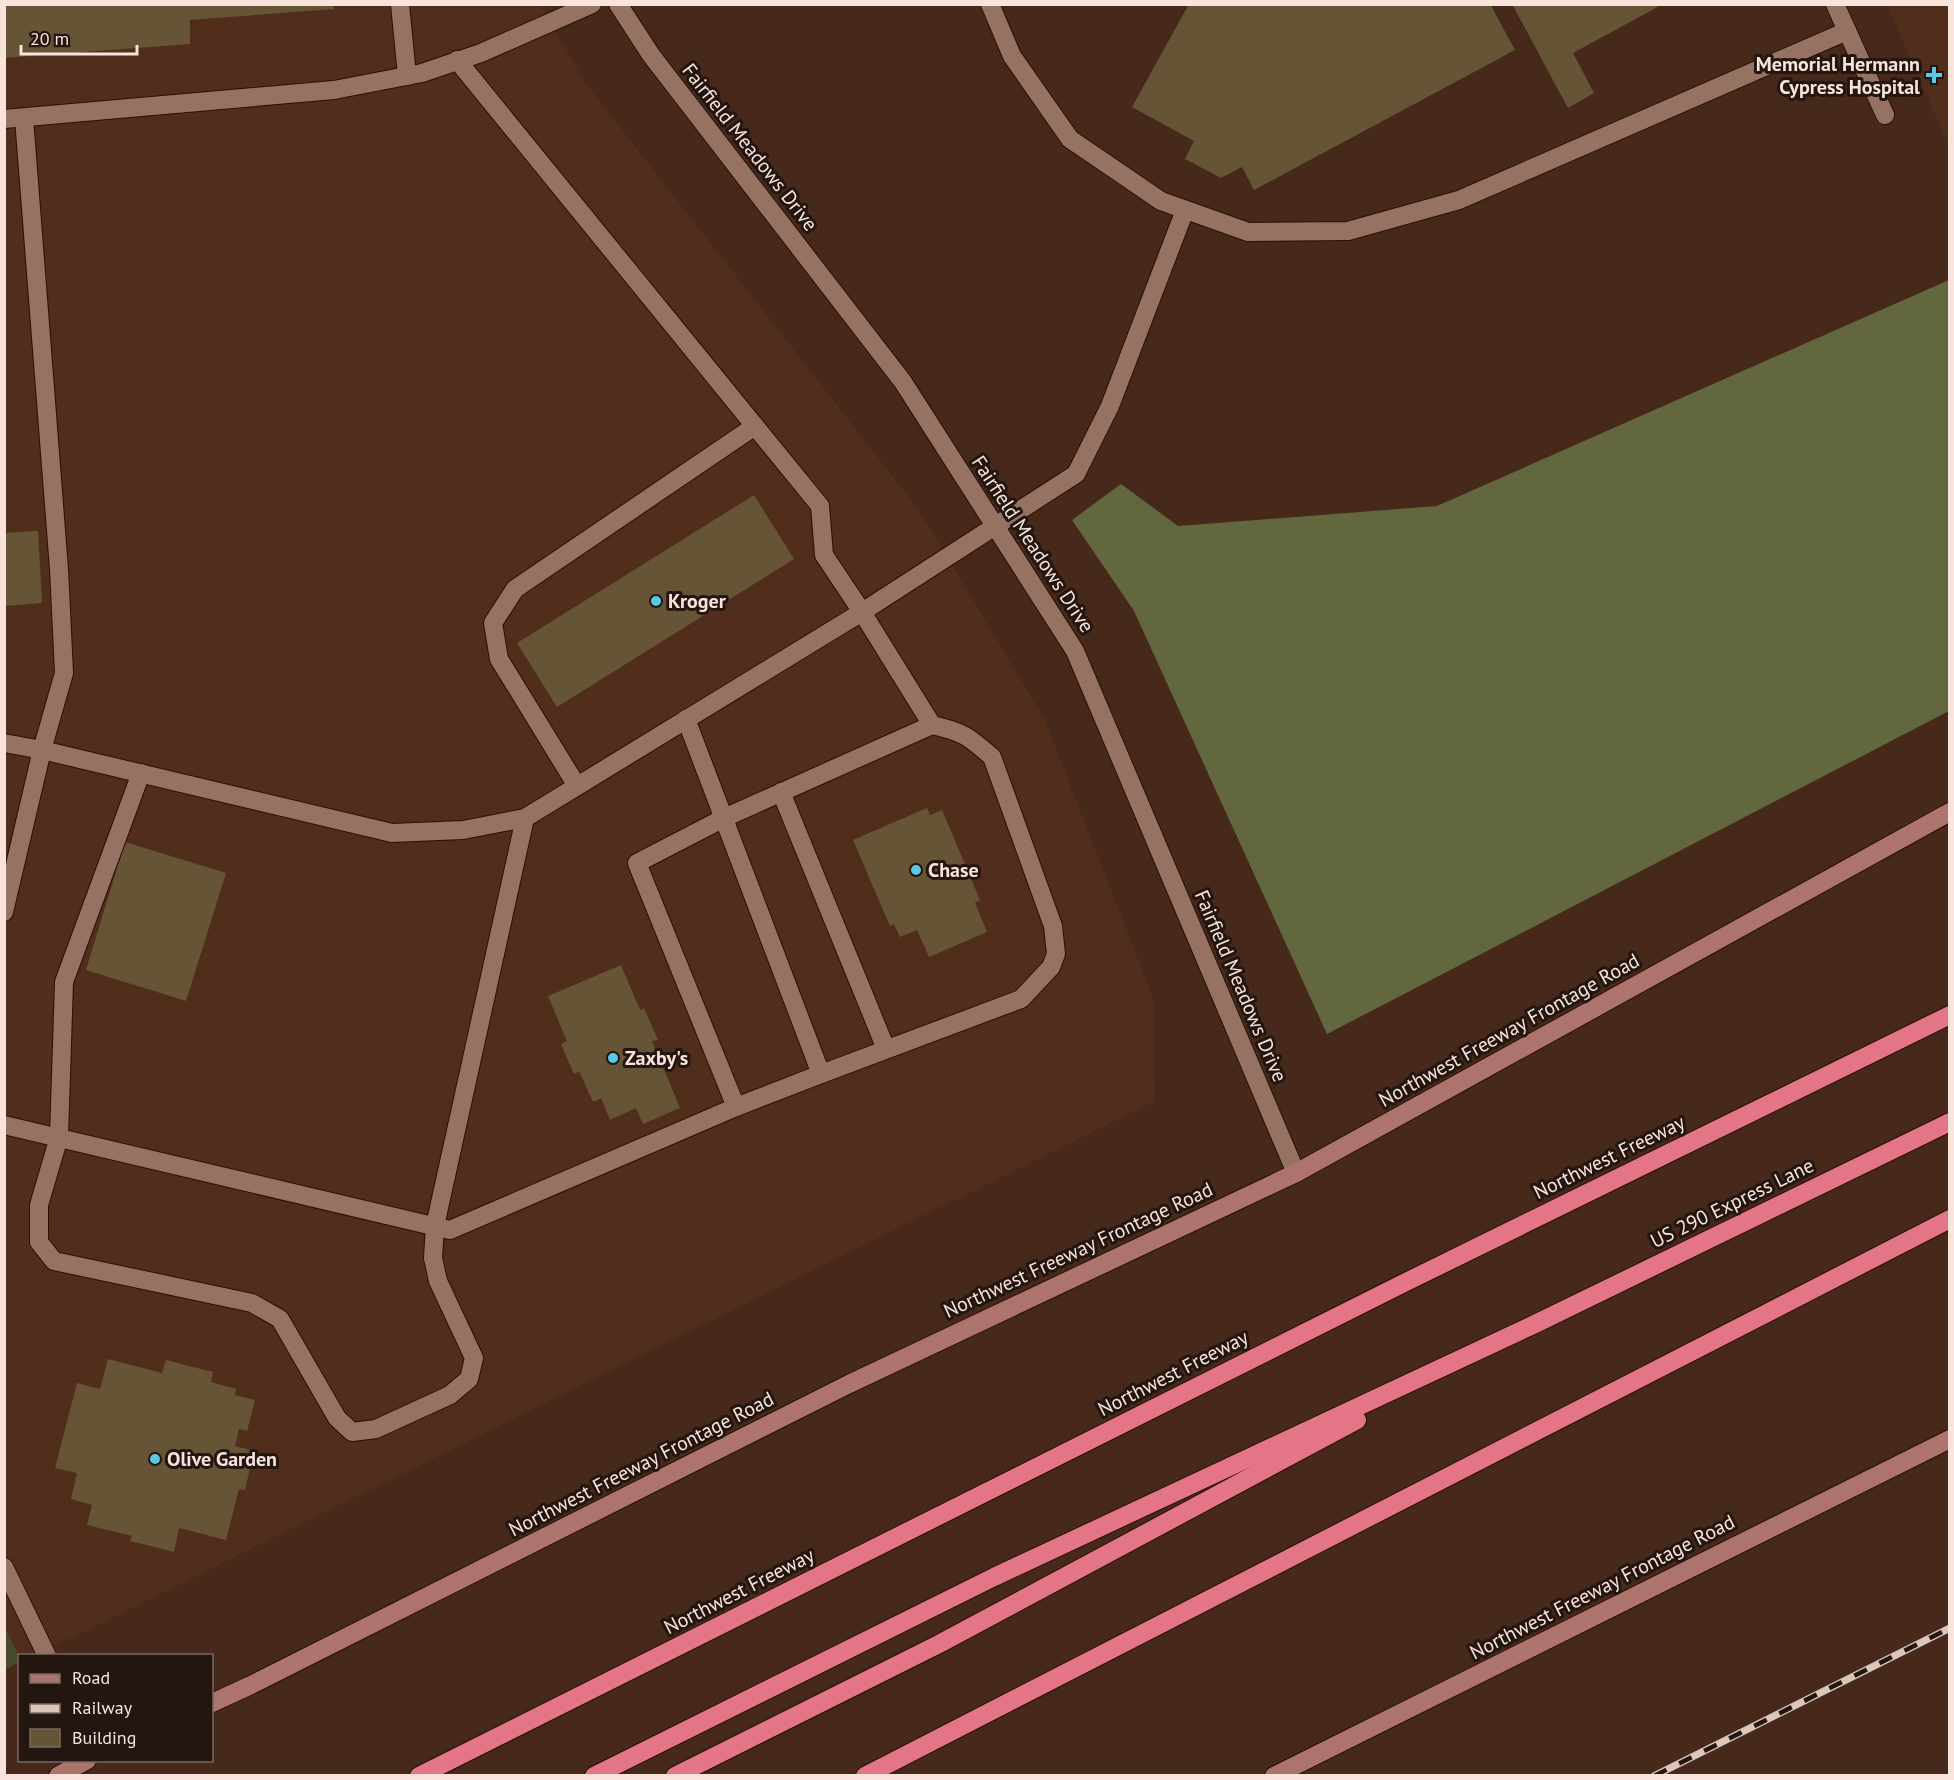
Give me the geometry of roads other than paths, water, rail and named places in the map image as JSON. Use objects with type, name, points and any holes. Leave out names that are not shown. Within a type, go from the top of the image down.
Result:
[{"type":"highway","name":"Northwest Freeway","points":[[419,1776],[1384,1293],[1950,1015]]},
{"type":"highway","name":"US 290 Express Lane","points":[[1535,1324],[1950,1122]]},
{"type":"highway","points":[[865,1776],[1950,1219]]},
{"type":"highway","points":[[594,1776],[994,1577],[1535,1324]]},
{"type":"highway","points":[[675,1776],[939,1644],[1535,1324]]},
{"type":"main road","name":"Northwest Freeway Frontage Road","points":[[213,1703],[849,1384],[1296,1173],[1950,812]]},
{"type":"main road","name":"Northwest Freeway Frontage Road","points":[[1274,1776],[1950,1439]]},
{"type":"main road","points":[[58,1776],[85,1762]]},
{"type":"street","points":[[400,4],[407,76]]},
{"type":"street","points":[[4,119],[326,92],[422,73],[481,52],[592,4]]},
{"type":"street","name":"Fairfield Meadows Drive","points":[[618,4],[651,54],[903,382],[1075,651],[1296,1173]]},
{"type":"street","points":[[990,4],[1012,56],[1070,139],[1161,201],[1248,232],[1348,231],[1459,200],[1847,31]]},
{"type":"street","points":[[1835,4],[1885,116]]},
{"type":"street","points":[[458,60],[820,506],[824,555],[932,725]]},
{"type":"street","points":[[4,912],[42,750],[64,673],[59,570],[24,118]]},
{"type":"street","points":[[4,743],[392,833],[463,830],[525,818],[862,612],[1076,474],[1110,406],[1185,210]]},
{"type":"street","points":[[577,786],[499,659],[493,624],[514,589],[755,426]]},
{"type":"street","points":[[686,719],[821,1074]]},
{"type":"street","points":[[4,1125],[450,1230],[736,1107],[1021,999],[1051,967],[1056,954],[1053,926],[992,757],[959,731],[932,725],[723,818],[637,863],[736,1107]]},
{"type":"street","points":[[141,773],[64,982],[59,1137],[39,1205],[39,1242],[54,1261],[252,1303],[280,1319],[337,1418],[352,1432],[376,1429],[450,1395],[470,1379],[474,1358],[438,1281],[433,1258],[435,1226],[525,818]]},
{"type":"street","points":[[781,792],[886,1049]]},
{"type":"street","points":[[4,1567],[46,1654]]},
{"type":"railway","points":[[1654,1776],[1950,1628]]},
{"type":"place","name":"Memorial Hermann Cypress Hospital","points":[[1934,75]]},
{"type":"place","name":"Kroger","points":[[656,601]]},
{"type":"place","name":"Chase","points":[[916,870]]},
{"type":"place","name":"Zaxby's","points":[[613,1058]]},
{"type":"place","name":"Olive Garden","points":[[155,1459]]}]
